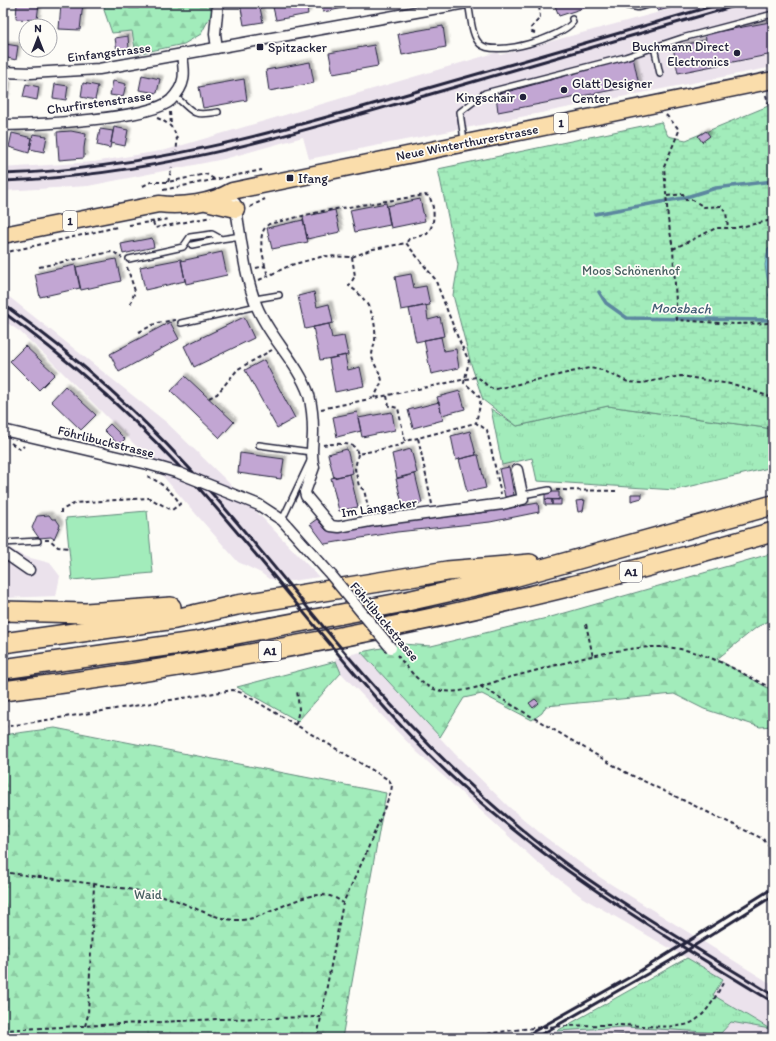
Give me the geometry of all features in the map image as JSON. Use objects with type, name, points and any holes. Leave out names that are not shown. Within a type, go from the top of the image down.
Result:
[{"type":"highway","name":"A1","points":[[3,669],[181,644],[334,616],[503,580],[773,506]]},
{"type":"highway","name":"A1","points":[[3,691],[217,661],[399,626],[573,586],[773,532]]},
{"type":"highway","points":[[3,643],[175,619],[237,605],[447,571],[573,560]]},
{"type":"highway","points":[[3,612],[120,612],[207,604],[237,605]]},
{"type":"highway","points":[[3,618],[34,612]]},
{"type":"highway","points":[[3,696],[50,685]]},
{"type":"main road","name":"Neue Winterthurerstrasse","points":[[3,234],[159,204],[175,206],[224,196],[232,191],[464,142],[656,104],[770,87]]},
{"type":"main road","name":"Neue Winterthurerstrasse","points":[[159,204],[173,196],[222,186],[232,191]]},
{"type":"main road","points":[[200,201],[236,209]]},
{"type":"street","points":[[217,48],[215,34],[218,3]]},
{"type":"street","name":"Einfangstrasse","points":[[3,72],[31,73],[99,69],[467,3]]},
{"type":"street","points":[[627,3],[638,5],[646,3]]},
{"type":"street","name":"Churfirstenstrasse","points":[[3,124],[26,125],[154,110],[164,105],[174,96],[184,82],[185,76],[182,55]]},
{"type":"street","name":"Im Langacker","points":[[232,191],[247,270],[256,303],[279,345],[304,382],[312,411],[312,453],[314,467],[305,492],[306,496],[325,520],[331,526],[339,527],[370,521],[503,504],[523,499],[523,495]]},
{"type":"street","name":"Föhrlibuckstrasse","points":[[3,430],[148,464],[179,473],[259,505],[282,520],[391,648]]},
{"type":"street","points":[[517,470],[523,495]]},
{"type":"street","points":[[3,552],[29,570]]},
{"type":"lane","points":[[467,3],[475,37],[481,45],[490,49],[510,47],[542,40],[569,28],[573,22],[572,19]]},
{"type":"lane","points":[[464,142],[460,112],[485,93],[625,57],[682,38],[773,14]]},
{"type":"lane","points":[[654,47],[660,74]]},
{"type":"lane","points":[[174,96],[192,112],[203,115],[218,112]]},
{"type":"lane","points":[[127,259],[184,247],[190,237],[212,234],[221,239]]},
{"type":"lane","points":[[192,245],[241,236]]},
{"type":"lane","points":[[181,323],[256,303],[279,295]]},
{"type":"lane","points":[[259,445],[312,453],[282,520]]},
{"type":"lane","points":[[523,495],[549,490]]},
{"type":"lane","points":[[3,543],[38,541]]},
{"type":"path","points":[[539,3],[540,18],[531,30],[534,33],[546,31],[551,36]]},
{"type":"path","points":[[770,87],[773,126],[773,180]]},
{"type":"path","points":[[656,104],[679,129],[678,136],[664,164],[668,201],[668,219],[673,249],[677,320],[736,324],[773,323]]},
{"type":"path","points":[[170,106],[171,125],[176,134],[176,150]]},
{"type":"path","points":[[138,113],[140,119],[156,118],[171,125]]},
{"type":"path","points":[[168,182],[172,167]]},
{"type":"path","points":[[143,186],[151,182],[168,182],[206,174],[215,179]]},
{"type":"path","points":[[667,196],[683,194],[685,197],[704,207],[721,206],[726,212],[728,228]]},
{"type":"path","points":[[251,284],[268,276],[290,265],[324,256],[352,256],[373,249],[406,243],[409,239],[427,234],[433,225],[433,212],[429,196],[425,195],[323,211],[292,220],[269,224],[266,226],[261,237],[268,276]]},
{"type":"path","points":[[154,222],[155,228],[212,217]]},
{"type":"path","points":[[129,225],[176,218]]},
{"type":"path","points":[[673,249],[716,228],[728,228],[773,220]]},
{"type":"path","points":[[3,253],[121,226]]},
{"type":"path","points":[[406,243],[435,279],[458,338],[469,361],[464,383],[479,395],[481,399],[476,423]]},
{"type":"path","points":[[39,267],[110,252],[127,259]]},
{"type":"path","points":[[352,256],[356,276],[349,286],[363,297],[375,323],[375,343],[372,354],[382,381],[374,398]]},
{"type":"path","points":[[247,270],[265,266]]},
{"type":"path","points":[[130,305],[135,295],[132,278]]},
{"type":"path","points":[[139,332],[157,323],[172,320],[181,323]]},
{"type":"path","points":[[209,398],[217,394],[238,369],[279,345]]},
{"type":"path","points":[[312,411],[464,379],[478,377],[488,387],[496,389],[553,377],[578,369],[596,368],[628,382],[642,383],[681,376],[736,385],[773,398]]},
{"type":"path","points":[[387,396],[389,406],[398,408],[405,441]]},
{"type":"path","points":[[358,454],[401,445],[405,441],[443,433],[447,429],[476,423],[487,430],[503,504]]},
{"type":"path","points":[[418,438],[431,501]]},
{"type":"path","points":[[312,453],[335,444],[352,445],[355,448],[358,454],[356,470],[359,486],[364,490],[370,521]]},
{"type":"path","points":[[61,513],[61,510],[76,503],[149,498],[172,510],[178,508],[180,504],[177,498],[167,488],[145,475]]},
{"type":"path","points":[[549,490],[619,491]]},
{"type":"path","points":[[38,541],[50,540],[58,547],[69,548]]},
{"type":"path","points":[[586,624],[593,657]]},
{"type":"path","name":"Föhrlibuckstrasse","points":[[391,648],[414,675],[425,684],[436,690],[448,692],[480,686],[593,657],[631,649],[658,647],[686,650],[724,662],[773,689]]},
{"type":"path","points":[[480,686],[625,772],[763,839],[773,851]]},
{"type":"path","points":[[3,727],[234,690],[242,693],[296,724],[389,780],[392,785],[391,792],[364,858],[343,903],[317,1038]]},
{"type":"path","points":[[296,724],[298,709],[297,690]]},
{"type":"path","points":[[3,872],[161,896],[183,902],[217,916],[240,920],[258,917],[312,895],[328,895],[343,903]]},
{"type":"path","points":[[85,1026],[88,1015],[94,885]]},
{"type":"path","points":[[466,1038],[524,1028],[597,1025],[687,1025],[705,1011],[723,983]]},
{"type":"path","points":[[3,1030],[321,1017]]},
{"type":"shaded area","points":[[693,3],[773,3],[773,67],[309,159],[303,137],[224,159],[88,186],[3,191],[3,168],[94,162],[166,150],[498,52],[500,55]]},
{"type":"shaded area","points":[[3,292],[166,422],[225,479],[319,577],[292,581],[269,579],[261,573],[238,562],[139,449],[46,356],[19,331],[3,320]]},
{"type":"shaded area","points":[[3,544],[23,556],[50,563],[60,576],[56,596],[3,598]]},
{"type":"shaded area","points":[[361,652],[455,754],[509,807],[545,837],[601,878],[773,985],[773,1038],[485,1038],[503,1034],[625,1027],[721,1033],[731,1022],[769,1028],[713,995],[723,979],[583,898],[538,863],[417,752],[341,673],[335,658]]},
{"type":"green space","points":[[105,3],[210,3],[212,13],[201,34],[184,44],[136,54],[132,31],[112,33],[104,10]]},
{"type":"green space","name":"Moos Schönenhof","points":[[773,104],[773,429],[608,406],[517,426],[483,400],[471,364],[453,295],[458,265],[438,169],[661,122],[668,136],[686,140]]},
{"type":"green space","points":[[608,406],[773,429],[773,467],[675,490],[537,481],[532,458],[502,465],[491,409],[517,426]]},
{"type":"green space","points":[[147,511],[153,573],[72,580],[66,518]]},
{"type":"green space","points":[[773,553],[773,619],[757,627],[717,659],[773,691],[773,726],[760,727],[704,709],[674,694],[546,706],[542,713],[532,720],[482,694],[464,698],[440,737],[361,652],[402,644],[431,646],[551,617]]},
{"type":"green space","points":[[336,661],[341,673],[298,721],[237,687]]},
{"type":"green space","name":"Waid","points":[[55,728],[386,793],[342,1038],[3,1038],[3,735]]},
{"type":"green space","points":[[687,958],[723,979],[713,995],[770,1029],[731,1022],[721,1033],[625,1027],[557,1031]]},
{"type":"water","points":[[773,247],[773,287],[768,284],[765,265],[768,249]]},
{"type":"building","points":[[17,3],[39,3],[37,18],[16,19]]},
{"type":"building","points":[[61,3],[83,3],[80,30],[59,29]]},
{"type":"building","points":[[129,3],[138,3],[139,8],[129,8]]},
{"type":"building","points":[[240,3],[259,3],[263,22],[244,25]]},
{"type":"building","points":[[272,3],[306,3],[308,14],[276,20]]},
{"type":"building","points":[[321,3],[355,3],[355,6],[323,12]]},
{"type":"building","points":[[554,3],[599,3],[559,16]]},
{"type":"building","points":[[656,3],[684,3],[685,4],[658,11]]},
{"type":"building","points":[[770,22],[773,39],[773,54],[678,73],[673,47],[706,40],[705,34]]},
{"type":"building","points":[[443,26],[446,47],[402,55],[398,34]]},
{"type":"building","points":[[128,36],[129,49],[117,51],[115,38]]},
{"type":"building","points":[[5,44],[18,46],[16,60],[3,57]]},
{"type":"building","points":[[374,45],[378,66],[333,74],[329,53]]},
{"type":"building","name":"Glatt Designer Center","points":[[633,57],[639,85],[498,112],[496,95]]},
{"type":"building","points":[[310,62],[314,83],[269,91],[266,70]]},
{"type":"building","points":[[142,75],[160,79],[157,93],[139,90]]},
{"type":"building","points":[[244,79],[247,100],[203,108],[199,87]]},
{"type":"building","points":[[113,81],[126,84],[123,97],[110,95]]},
{"type":"building","points":[[83,83],[98,86],[95,100],[81,97]]},
{"type":"building","points":[[3,84],[8,85],[6,98],[3,98]]},
{"type":"building","points":[[26,84],[39,87],[37,100],[23,97]]},
{"type":"building","points":[[55,84],[68,86],[66,100],[53,98]]},
{"type":"building","points":[[114,127],[128,130],[125,146],[111,143]]},
{"type":"building","points":[[100,129],[113,131],[110,148],[97,145]]},
{"type":"building","points":[[71,131],[86,134],[84,158],[59,160],[57,132]]},
{"type":"building","points":[[706,131],[710,136],[702,142],[698,136]]},
{"type":"building","points":[[12,133],[32,138],[29,153],[9,147]]},
{"type":"building","points":[[33,134],[47,136],[44,152],[30,149]]},
{"type":"building","points":[[420,199],[425,221],[391,228],[387,206]]},
{"type":"building","points":[[386,203],[390,225],[355,232],[350,210]]},
{"type":"building","points":[[335,210],[340,232],[307,239],[303,217]]},
{"type":"building","points":[[303,220],[308,242],[272,249],[267,228]]},
{"type":"building","points":[[152,238],[154,247],[123,254],[121,244]]},
{"type":"building","points":[[222,252],[227,275],[186,284],[181,261]]},
{"type":"building","points":[[116,259],[121,281],[81,290],[76,267]]},
{"type":"building","points":[[181,259],[185,281],[145,290],[140,267]]},
{"type":"building","points":[[75,265],[80,288],[40,297],[35,274]]},
{"type":"building","points":[[411,274],[414,288],[426,286],[430,305],[401,310],[395,277]]},
{"type":"building","points":[[314,292],[317,307],[329,304],[333,323],[305,329],[298,296]]},
{"type":"building","points":[[426,305],[428,320],[440,317],[444,336],[416,342],[409,309]]},
{"type":"building","points":[[244,317],[254,338],[194,367],[184,346]]},
{"type":"building","points":[[170,322],[179,339],[119,372],[110,354]]},
{"type":"building","points":[[329,324],[332,338],[344,336],[348,355],[320,360],[313,327]]},
{"type":"building","points":[[441,337],[444,351],[456,349],[459,368],[431,374],[424,340]]},
{"type":"building","points":[[25,346],[55,374],[39,390],[10,361]]},
{"type":"building","points":[[345,355],[348,370],[360,367],[364,386],[335,392],[329,359]]},
{"type":"building","points":[[264,360],[295,418],[277,428],[245,370]]},
{"type":"building","points":[[185,376],[234,422],[220,438],[171,391]]},
{"type":"building","points":[[65,386],[96,415],[81,430],[51,401]]},
{"type":"building","points":[[460,391],[465,409],[442,415],[437,397]]},
{"type":"building","points":[[439,402],[443,420],[413,428],[408,410]]},
{"type":"building","points":[[357,412],[361,431],[337,437],[333,417]]},
{"type":"building","points":[[392,412],[395,430],[362,437],[358,418]]},
{"type":"building","points":[[110,424],[125,439],[119,445],[104,430]]},
{"type":"building","points":[[470,431],[476,455],[456,460],[451,436]]},
{"type":"building","points":[[347,449],[353,473],[334,478],[328,454]]},
{"type":"building","points":[[411,449],[417,473],[397,478],[392,454]]},
{"type":"building","points":[[240,453],[284,459],[281,479],[238,473]]},
{"type":"building","points":[[478,455],[486,488],[467,492],[459,459]]},
{"type":"building","points":[[509,467],[514,495],[505,497],[499,469]]},
{"type":"building","points":[[350,474],[358,507],[339,511],[331,478]]},
{"type":"building","points":[[415,474],[422,503],[403,507],[396,479]]},
{"type":"building","points":[[545,492],[559,492],[559,500],[545,499]]},
{"type":"building","points":[[631,494],[642,494],[642,498],[631,501]]},
{"type":"building","points":[[545,499],[552,500],[552,505],[545,505]]},
{"type":"building","points":[[561,499],[561,505],[552,505],[552,500]]},
{"type":"building","points":[[585,500],[583,511],[578,512],[576,501]]},
{"type":"building","points":[[538,503],[539,512],[490,522],[397,532],[325,544],[310,524],[317,519],[326,530],[335,532],[487,512]]},
{"type":"building","points":[[49,515],[52,519],[56,519],[60,525],[54,539],[51,537],[39,538],[32,528],[37,516]]},
{"type":"building","points":[[535,699],[539,703],[533,708],[529,703]]},
{"type":"waterway","points":[[595,214],[683,198],[716,188],[773,181]]},
{"type":"waterway","points":[[773,287],[770,295],[773,301]]},
{"type":"waterway","name":"Moosbach","points":[[599,292],[606,303],[627,318],[773,320]]},
{"type":"railway","points":[[3,174],[56,171],[108,165],[210,147],[360,108],[723,3]]},
{"type":"railway","points":[[3,181],[58,178],[164,163],[268,140],[745,3]]},
{"type":"railway","points":[[3,304],[88,370],[166,444],[239,525],[359,669],[427,743],[465,780],[524,831],[590,881],[773,995]]},
{"type":"railway","points":[[3,312],[93,383],[156,442],[208,498],[393,717],[426,752],[465,789],[506,824],[592,888],[681,946],[773,1002]]},
{"type":"railway","points":[[522,1038],[632,976],[773,888]]},
{"type":"railway","points":[[535,1038],[670,961],[773,896]]},
{"type":"railway","points":[[571,1038],[626,1036],[671,1038]]},
{"type":"place","name":"Spitzacker","points":[[260,47]]},
{"type":"place","name":"Buchmann Direct Electronics","points":[[737,53]]},
{"type":"place","name":"Glatt Designer Center","points":[[564,90]]},
{"type":"place","name":"Kingschair","points":[[523,97]]},
{"type":"place","name":"Ifang","points":[[290,178]]}]
